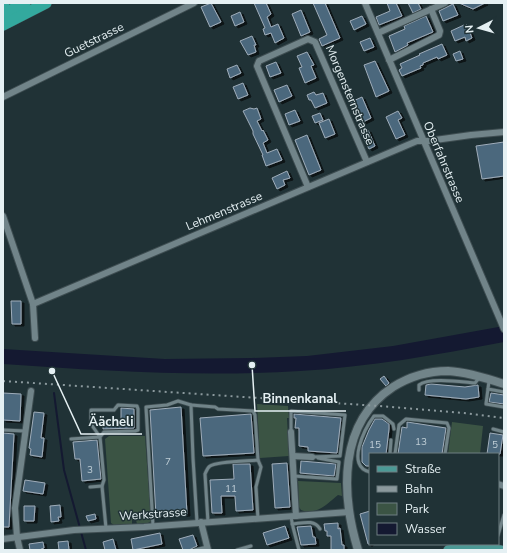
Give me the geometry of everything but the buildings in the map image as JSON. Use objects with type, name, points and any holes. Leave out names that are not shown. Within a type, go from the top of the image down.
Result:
[{"type":"highway","points":[[4,22],[25,3]]},
{"type":"highway","points":[[4,22],[46,3]]},
{"type":"main road","points":[[451,548],[474,546],[497,547]]},
{"type":"street","name":"Guetstrasse","points":[[3,97],[194,3]]},
{"type":"street","name":"Oberfahrstrasse","points":[[365,3],[504,329]]},
{"type":"street","points":[[378,33],[445,3]]},
{"type":"street","points":[[389,60],[439,35],[440,30],[431,9]]},
{"type":"street","name":"Morgensternstrasse","points":[[308,186],[257,66],[259,61],[308,39],[315,42],[367,162]]},
{"type":"street","name":"Lehmenstrasse","points":[[33,304],[417,141],[504,132]]},
{"type":"street","points":[[3,216],[33,304],[35,338]]},
{"type":"street","points":[[358,550],[349,512],[347,486],[350,452],[352,440],[358,426],[374,403],[385,392],[403,381],[434,372],[447,371],[489,379],[504,384]]},
{"type":"street","points":[[20,550],[17,537],[15,508],[31,392]]},
{"type":"street","points":[[291,432],[294,476],[294,517]]},
{"type":"street","points":[[293,456],[312,457]]},
{"type":"street","name":"Werkstrasse","points":[[3,538],[74,530],[294,517],[349,512]]},
{"type":"street","points":[[199,522],[207,548]]},
{"type":"lane","points":[[419,390],[419,385],[422,383],[443,380],[475,383],[480,377]]},
{"type":"lane","points":[[489,379],[486,404],[504,408]]},
{"type":"lane","points":[[488,388],[504,392]]},
{"type":"lane","points":[[152,526],[146,407],[167,405],[178,401],[191,405],[215,406],[218,409],[253,411],[255,415],[258,460],[261,467],[256,487],[259,502],[258,519]]},
{"type":"lane","points":[[71,439],[100,436],[104,432],[138,430],[137,406],[118,405],[114,410],[91,410],[91,424],[100,436],[104,480],[102,486],[106,528]]},
{"type":"lane","points":[[191,405],[193,458],[199,522]]},
{"type":"lane","points":[[291,432],[291,410],[345,415],[340,456],[312,457]]},
{"type":"lane","points":[[369,472],[362,469],[358,461],[361,438],[367,426],[374,416],[383,416],[393,424],[394,428]]},
{"type":"lane","points":[[395,453],[399,425],[406,419],[447,423],[449,428],[445,453]]},
{"type":"lane","points":[[493,429],[504,432]]},
{"type":"lane","points":[[3,430],[25,431]]},
{"type":"lane","points":[[390,453],[391,440]]},
{"type":"lane","points":[[294,476],[337,479],[339,462],[312,457]]},
{"type":"lane","points":[[208,522],[205,474],[211,465],[218,463],[258,460]]},
{"type":"lane","points":[[90,487],[102,486]]},
{"type":"lane","points":[[499,532],[504,515]]},
{"type":"lane","points":[[294,517],[292,524],[299,550]]},
{"type":"lane","points":[[292,524],[314,522],[320,529]]},
{"type":"lane","points":[[204,537],[211,535]]},
{"type":"lane","points":[[237,550],[251,546]]},
{"type":"lane","points":[[195,550],[207,548]]},
{"type":"green space","points":[[257,404],[288,406],[289,418],[287,418],[289,456],[260,458]]},
{"type":"green space","points":[[452,422],[483,426],[480,453],[448,453]]},
{"type":"green space","points":[[109,436],[145,436],[151,521],[148,523],[137,524],[136,520],[132,520],[132,524],[114,525],[111,523],[105,439]]},
{"type":"green space","points":[[298,481],[341,483],[342,496],[338,495],[316,510],[301,510],[299,507]]},
{"type":"water","points":[[504,326],[504,342],[402,360],[351,367],[300,371],[263,373],[189,373],[114,371],[3,364],[3,349],[165,359],[307,356],[393,346]]},
{"type":"waterway","points":[[54,393],[64,470],[80,528]]},
{"type":"waterway","points":[[81,532],[86,550]]},
{"type":"railway","points":[[3,381],[379,406],[504,418]]},
{"type":"place","name":"Binnenkanal","points":[[252,365]]},
{"type":"place","name":"Äächeli","points":[[52,371]]}]
